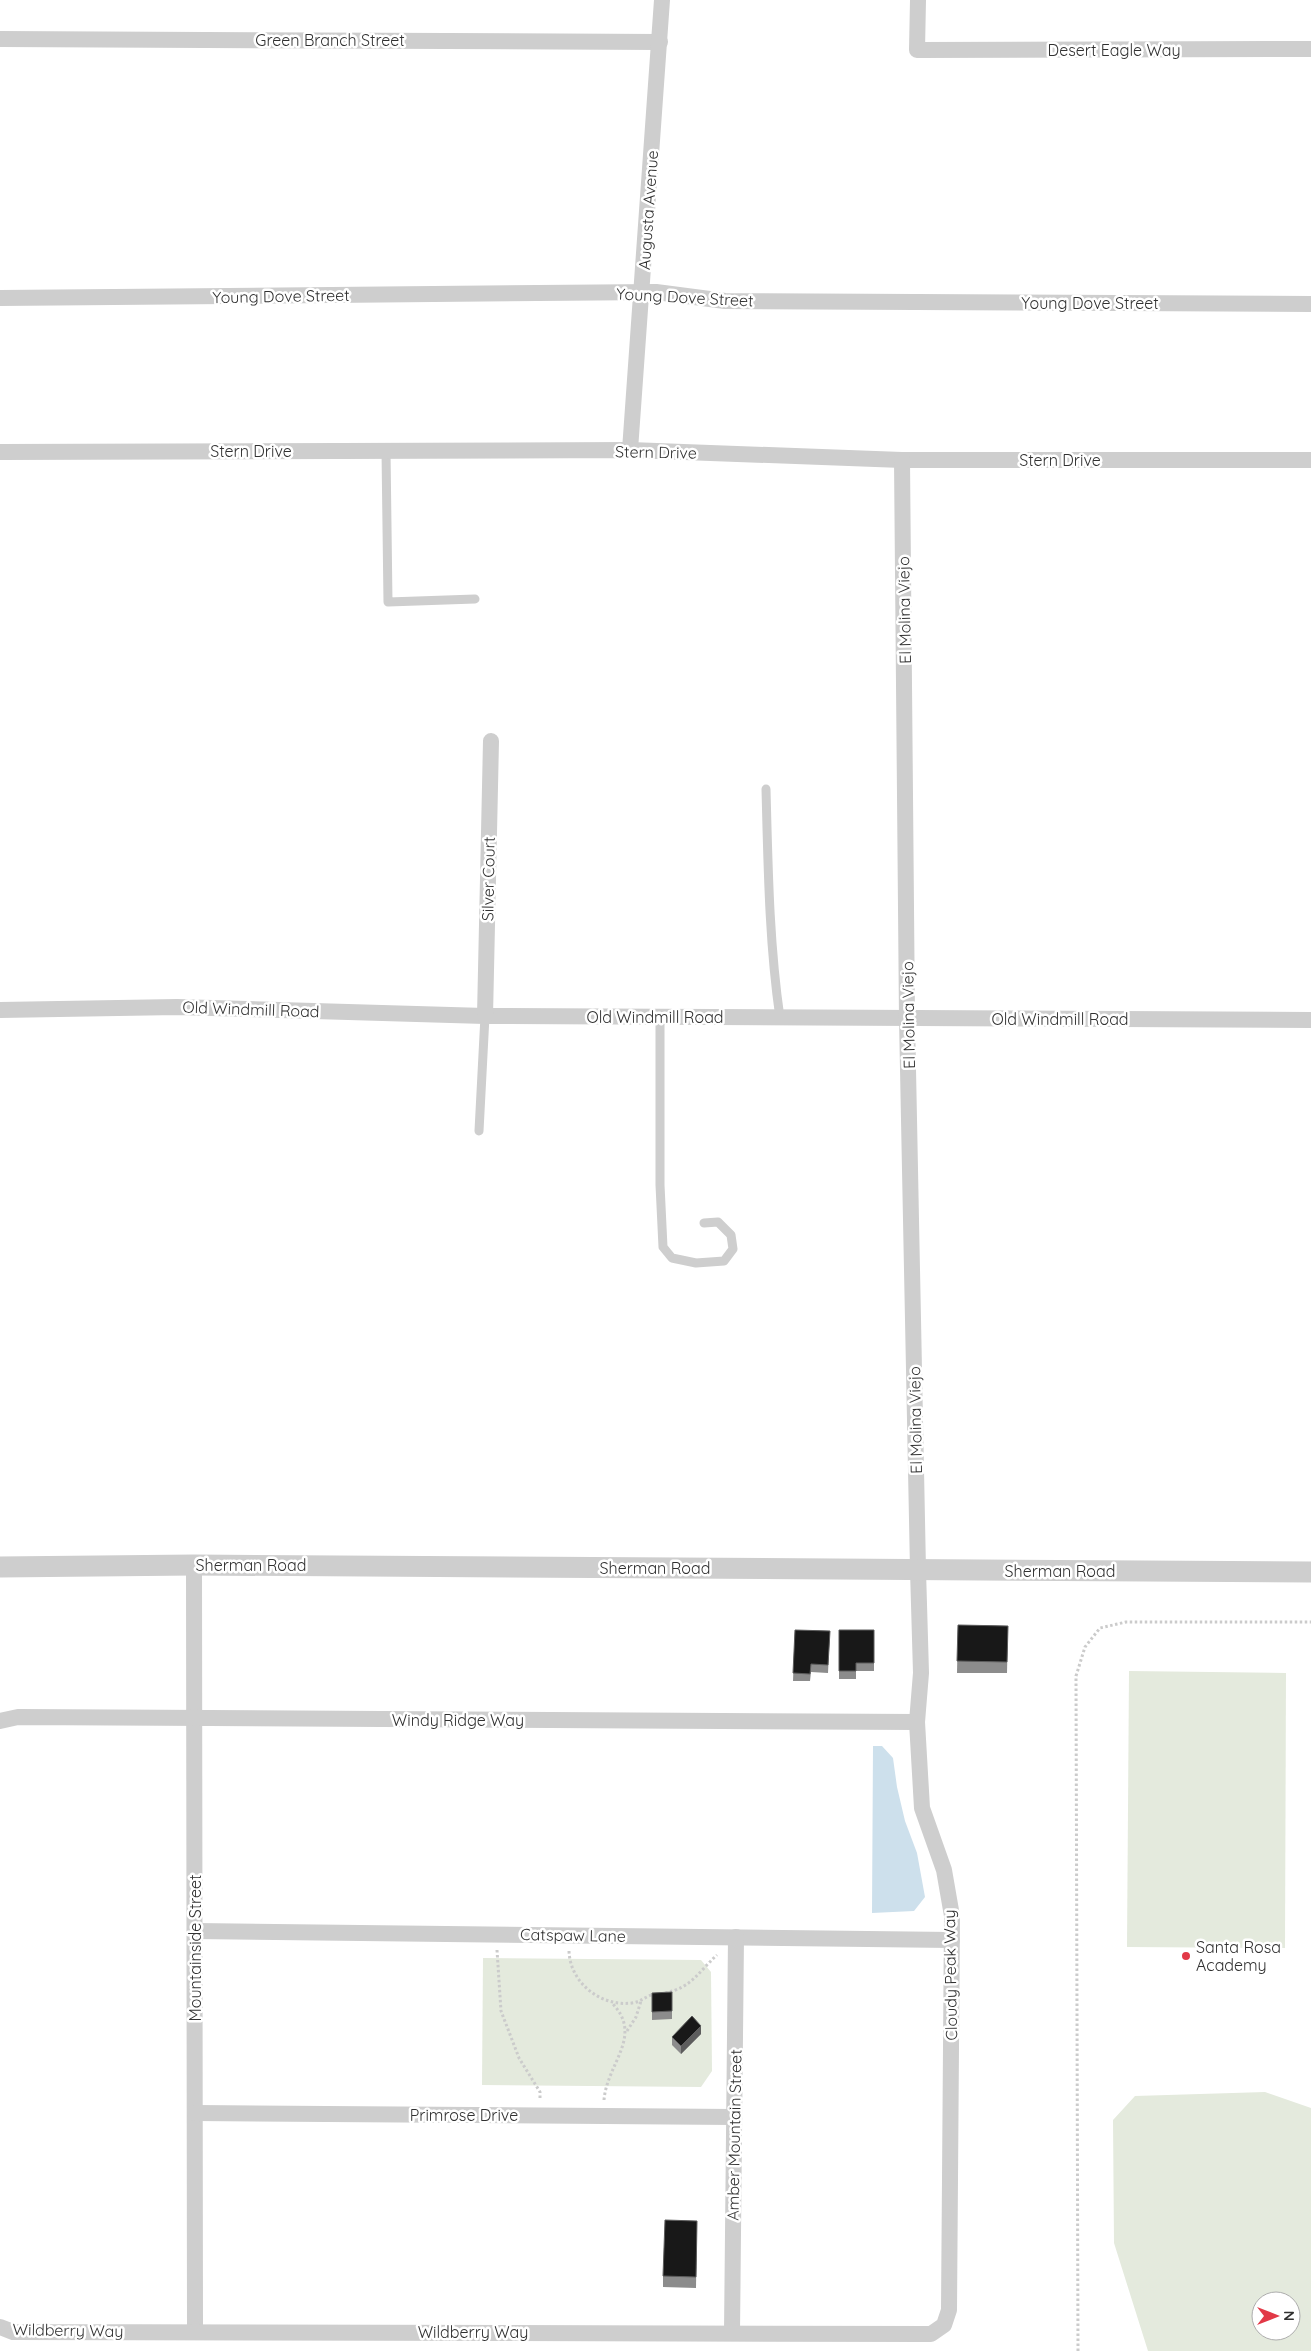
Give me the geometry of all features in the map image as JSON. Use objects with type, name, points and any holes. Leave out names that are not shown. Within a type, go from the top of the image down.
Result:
[{"type":"street","name":"Augusta Avenue","points":[[630,450],[643,292],[662,0]]},
{"type":"street","name":"Desert Eagle Way","points":[[918,0],[917,50],[1311,49]]},
{"type":"street","name":"Green Branch Street","points":[[0,39],[660,42]]},
{"type":"street","name":"Young Dove Street","points":[[0,298],[643,292],[726,301],[1311,304]]},
{"type":"street","name":"Stern Drive","points":[[0,452],[630,450],[902,460],[1311,460]]},
{"type":"street","name":"El Molina Viejo","points":[[902,460],[907,1019],[918,1570]]},
{"type":"street","name":"Silver Court","points":[[485,1016],[492,741]]},
{"type":"street","name":"Old Windmill Road","points":[[0,1010],[177,1007],[485,1016],[1311,1020]]},
{"type":"street","name":"Sherman Road","points":[[0,1567],[194,1565],[1311,1572]]},
{"type":"street","name":"Mountainside Street","points":[[194,1565],[195,2332]]},
{"type":"street","name":"Cloudy Peak Way","points":[[918,1570],[921,1673],[917,1722],[922,1808],[944,1870],[952,1916],[949,2310],[944,2325]]},
{"type":"street","name":"Windy Ridge Way","points":[[0,1721],[18,1717],[195,1717],[479,1721],[917,1722]]},
{"type":"street","name":"Catspaw Lane","points":[[195,1931],[952,1940]]},
{"type":"street","name":"Amber Mountain Street","points":[[732,2332],[736,1937]]},
{"type":"street","name":"Primrose Drive","points":[[195,2114],[734,2117]]},
{"type":"street","name":"Wildberry Way","points":[[0,2327],[13,2332],[732,2332],[931,2334],[944,2325]]},
{"type":"lane","points":[[386,451],[388,602],[475,599]]},
{"type":"lane","points":[[766,789],[770,913],[775,982],[780,1018]]},
{"type":"lane","points":[[479,1131],[485,1016]]},
{"type":"lane","points":[[660,1017],[660,1185],[663,1247],[672,1258],[696,1263],[724,1261],[733,1249],[731,1235],[718,1222],[704,1223]]},
{"type":"path","points":[[1078,2351],[1076,1676],[1085,1647],[1100,1628],[1126,1622],[1311,1622]]},
{"type":"path","points":[[496,1934],[498,1992],[501,2011],[519,2058],[540,2092],[540,2116]]},
{"type":"path","points":[[568,1935],[570,1958],[580,1981],[591,1992],[612,2002],[622,2013],[627,2032]]},
{"type":"path","points":[[612,2002],[641,2001],[652,1994],[678,1990],[689,1984],[736,1937]]},
{"type":"path","points":[[603,2116],[605,2090],[641,2001]]},
{"type":"shaded area","points":[[1129,1671],[1286,1673],[1285,1948],[1127,1947]]},
{"type":"shaded area","points":[[483,1958],[701,1960],[711,1972],[712,2071],[701,2087],[482,2085]]},
{"type":"shaded area","points":[[1265,2092],[1311,2108],[1311,2351],[1148,2351],[1114,2243],[1113,2120],[1135,2096]]},
{"type":"water","points":[[873,1746],[882,1746],[893,1758],[905,1821],[917,1853],[925,1897],[914,1911],[872,1913]]},
{"type":"building","points":[[958,1625],[1008,1626],[1007,1662],[957,1661]]},
{"type":"building","points":[[795,1630],[830,1631],[828,1665],[811,1664],[810,1674],[793,1673]]},
{"type":"building","points":[[839,1630],[874,1630],[874,1663],[856,1663],[856,1671],[839,1671]]},
{"type":"building","points":[[672,1992],[672,2011],[652,2012],[652,1993]]},
{"type":"building","points":[[692,2016],[701,2026],[681,2046],[672,2037]]},
{"type":"building","points":[[665,2220],[697,2221],[696,2277],[663,2276]]},
{"type":"place","name":"Santa Rosa Academy","points":[[1186,1956]]}]
